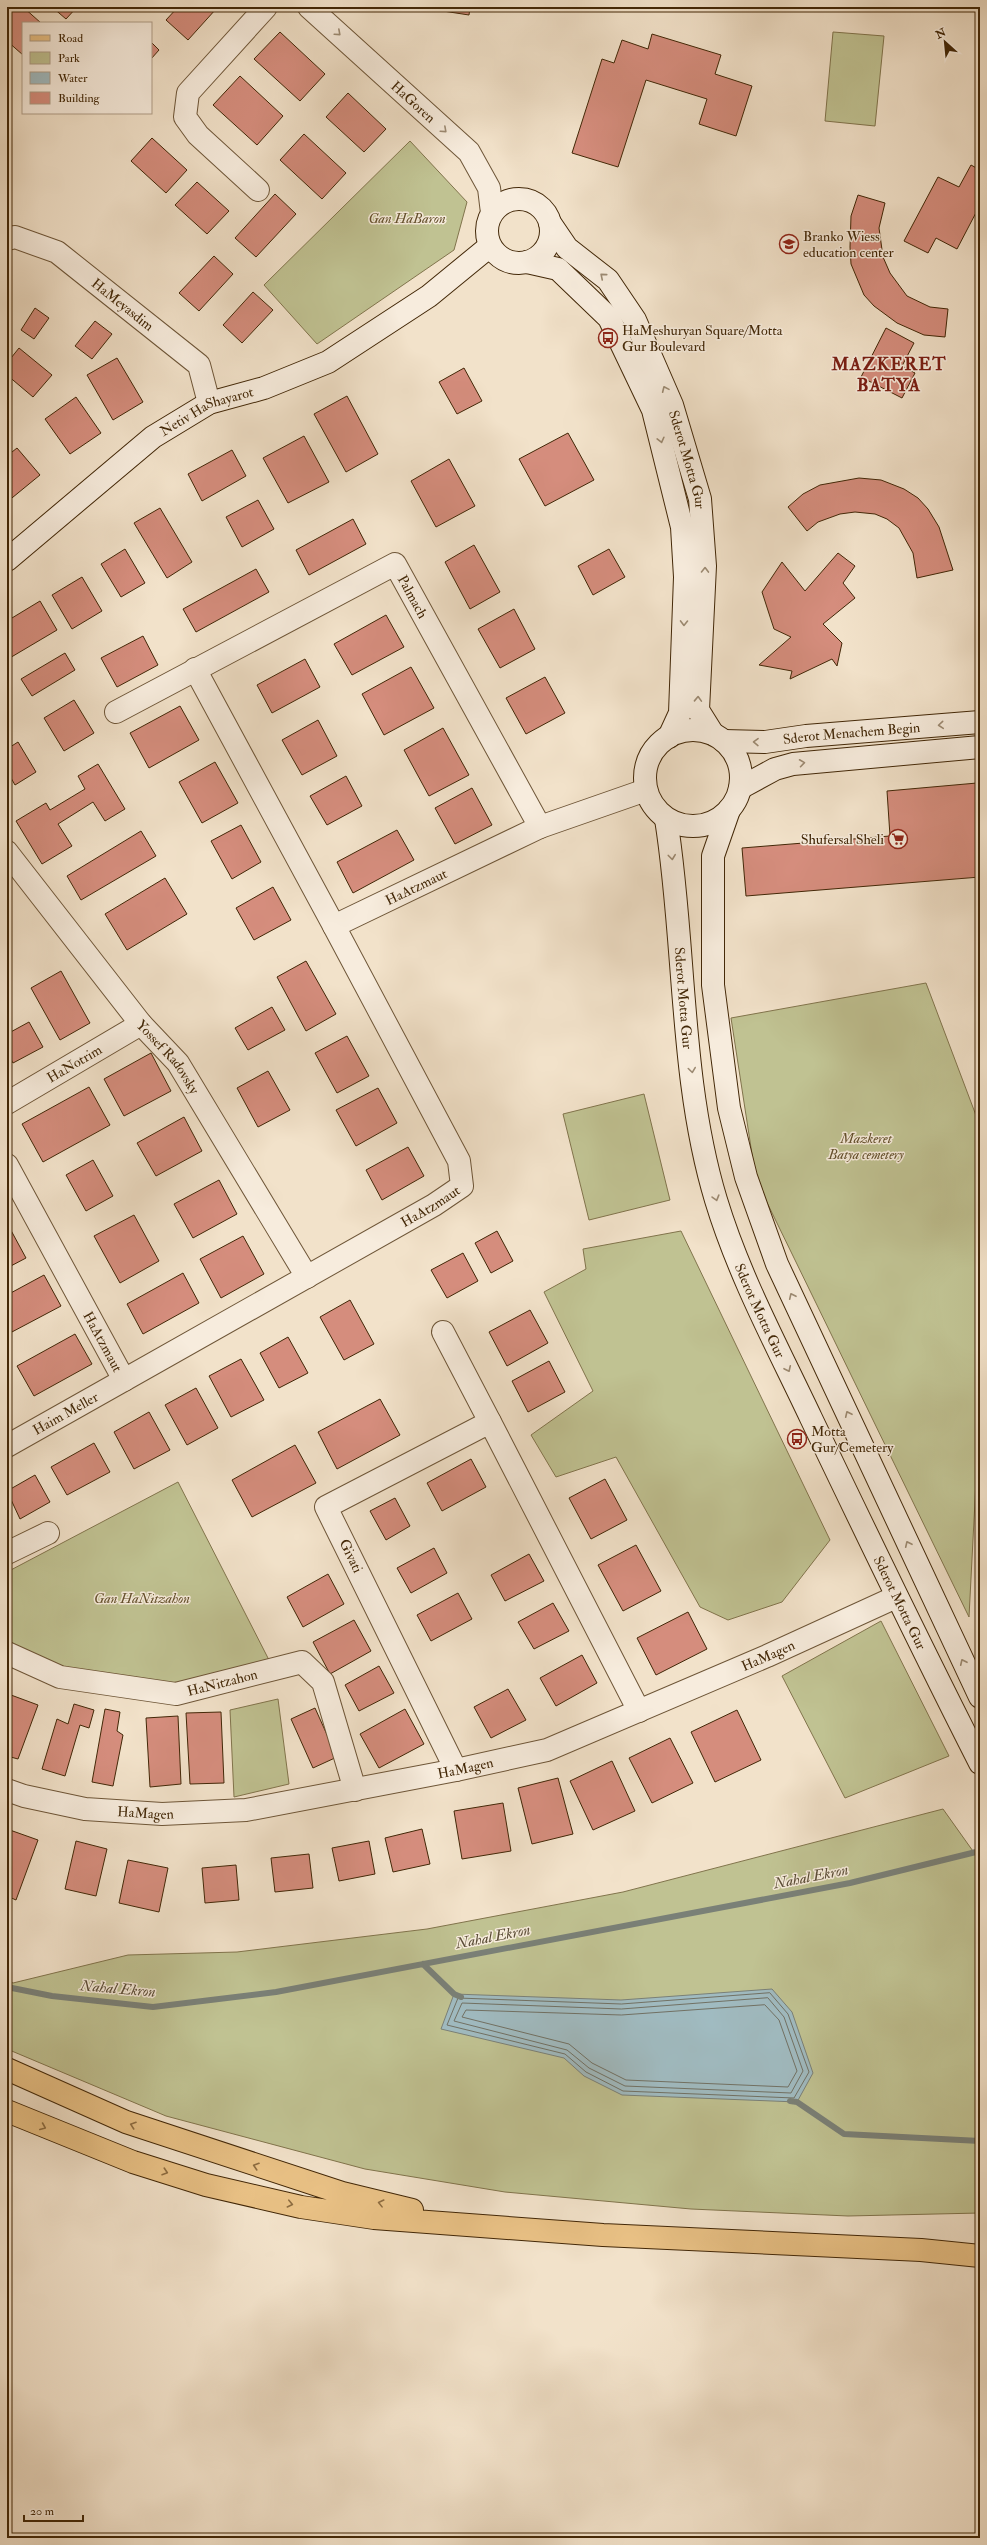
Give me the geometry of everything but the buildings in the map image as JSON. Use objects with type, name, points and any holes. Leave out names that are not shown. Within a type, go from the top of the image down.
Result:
[{"type":"main road","points":[[7,2069],[126,2122],[188,2144],[342,2193],[473,2225]]},
{"type":"main road","points":[[7,2111],[126,2159],[206,2185],[302,2207],[374,2218],[603,2235],[920,2250],[980,2256]]},
{"type":"street","points":[[258,190],[198,135],[185,117],[188,93],[266,7]]},
{"type":"street","name":"HaGoren","points":[[309,7],[469,152],[489,188],[492,213]]},
{"type":"street","points":[[511,200],[524,200],[535,204],[544,212],[550,223],[550,235],[547,246],[540,254],[527,262],[513,262],[497,253],[487,235],[487,224],[492,213],[500,205],[511,200]]},
{"type":"street","name":"Sderot Motta Gur","points":[[550,223],[567,248],[608,280],[635,320],[672,405],[700,499],[705,566],[698,710],[718,738]]},
{"type":"street","name":"HaMeyasdim","points":[[7,239],[15,237],[57,252],[199,365],[208,403]]},
{"type":"street","name":"Netiv HaShayarot","points":[[7,560],[153,437],[208,403],[264,388],[328,362],[497,253]]},
{"type":"street","name":"Sderot Motta Gur","points":[[527,262],[558,269],[609,318],[653,410],[682,527],[685,577],[680,713],[669,737]]},
{"type":"street","name":"Palmach","points":[[116,712],[395,564],[540,827]]},
{"type":"street","points":[[195,669],[334,926]]},
{"type":"street","name":"Sderot Menachem Begin","points":[[718,738],[765,742],[806,736],[980,722]]},
{"type":"street","points":[[730,810],[721,818],[699,826],[688,827],[666,819],[657,811],[646,790],[645,770],[648,760],[660,743],[669,737],[687,730],[718,738],[738,762],[740,788],[713,856],[713,985],[729,1108],[746,1177],[777,1264],[980,1697]]},
{"type":"street","name":"Sderot Menachem Begin","points":[[740,788],[775,769],[793,764],[980,747]]},
{"type":"street","name":"HaAtzmaut","points":[[7,1165],[124,1380],[434,1205],[462,1186],[459,1161],[334,926],[540,827],[646,790]]},
{"type":"street","name":"Sderot Motta Gur","points":[[666,819],[672,858],[684,1012],[699,1120],[716,1199],[746,1280],[896,1597],[980,1763]]},
{"type":"street","name":"Yossef Radovsky","points":[[7,852],[141,1024],[178,1063],[307,1276]]},
{"type":"street","name":"HaNotrim","points":[[7,1103],[141,1024]]},
{"type":"street","points":[[443,1332],[639,1711]]},
{"type":"street","name":"Haim Meller","points":[[7,1446],[124,1380]]},
{"type":"street","name":"Givati","points":[[456,1770],[326,1507],[490,1422]]},
{"type":"street","points":[[7,1553],[48,1533]]},
{"type":"street","name":"HaMagen","points":[[7,1790],[24,1796],[85,1809],[162,1814],[246,1810],[456,1770],[547,1750],[639,1711],[896,1597]]},
{"type":"street","name":"HaNitzahon","points":[[7,1653],[60,1678],[176,1694],[302,1662],[323,1682],[355,1790]]},
{"type":"green space","points":[[833,32],[884,36],[875,126],[825,121]]},
{"type":"green space","name":"Gan HaBaron","points":[[410,141],[467,202],[454,250],[317,344],[264,285]]},
{"type":"green space","name":"Mazkeret Batya cemetery","points":[[926,983],[980,1126],[980,1404],[969,1617],[756,1180],[731,1018]]},
{"type":"green space","points":[[644,1094],[670,1200],[589,1220],[563,1114]]},
{"type":"green space","points":[[681,1231],[830,1540],[782,1602],[728,1620],[700,1607],[616,1457],[556,1477],[531,1435],[593,1391],[544,1292],[586,1269],[583,1249]]},
{"type":"green space","name":"Gan HaNitzahon","points":[[178,1482],[269,1660],[179,1689],[60,1674],[7,1649],[7,1572]]},
{"type":"green space","points":[[881,1621],[949,1756],[845,1798],[782,1676]]},
{"type":"green space","points":[[278,1699],[289,1784],[234,1797],[230,1710]]},
{"type":"green space","points":[[943,1809],[980,1861],[980,2213],[848,2216],[691,2209],[505,2192],[365,2169],[166,2116],[7,2049],[7,1980],[13,1983],[128,1955],[237,1952],[427,1929],[623,1892]]},
{"type":"water","points":[[772,1989],[792,2012],[813,2073],[797,2102],[622,2095],[584,2076],[564,2058],[441,2029],[454,1994],[621,2000]]},
{"type":"waterway","name":"Nahal Ekron","points":[[7,1987],[52,1996],[153,2007],[276,1992],[850,1883],[980,1851]]},
{"type":"waterway","points":[[423,1964],[454,1994],[461,1997]]},
{"type":"waterway","points":[[790,2101],[797,2102],[844,2134],[980,2141]]},
{"type":"place","name":"Branko Wiess education center","points":[[789,244]]},
{"type":"place","name":"HaMeshuryan Square/Motta Gur Boulevard","points":[[608,338]]},
{"type":"place","name":"Shufersal Sheli","points":[[898,839]]},
{"type":"place","name":"Motta Gur/Cemetery","points":[[797,1439]]},
{"type":"district","name":"MAZKERET BATYA","points":[[889,374]]}]
